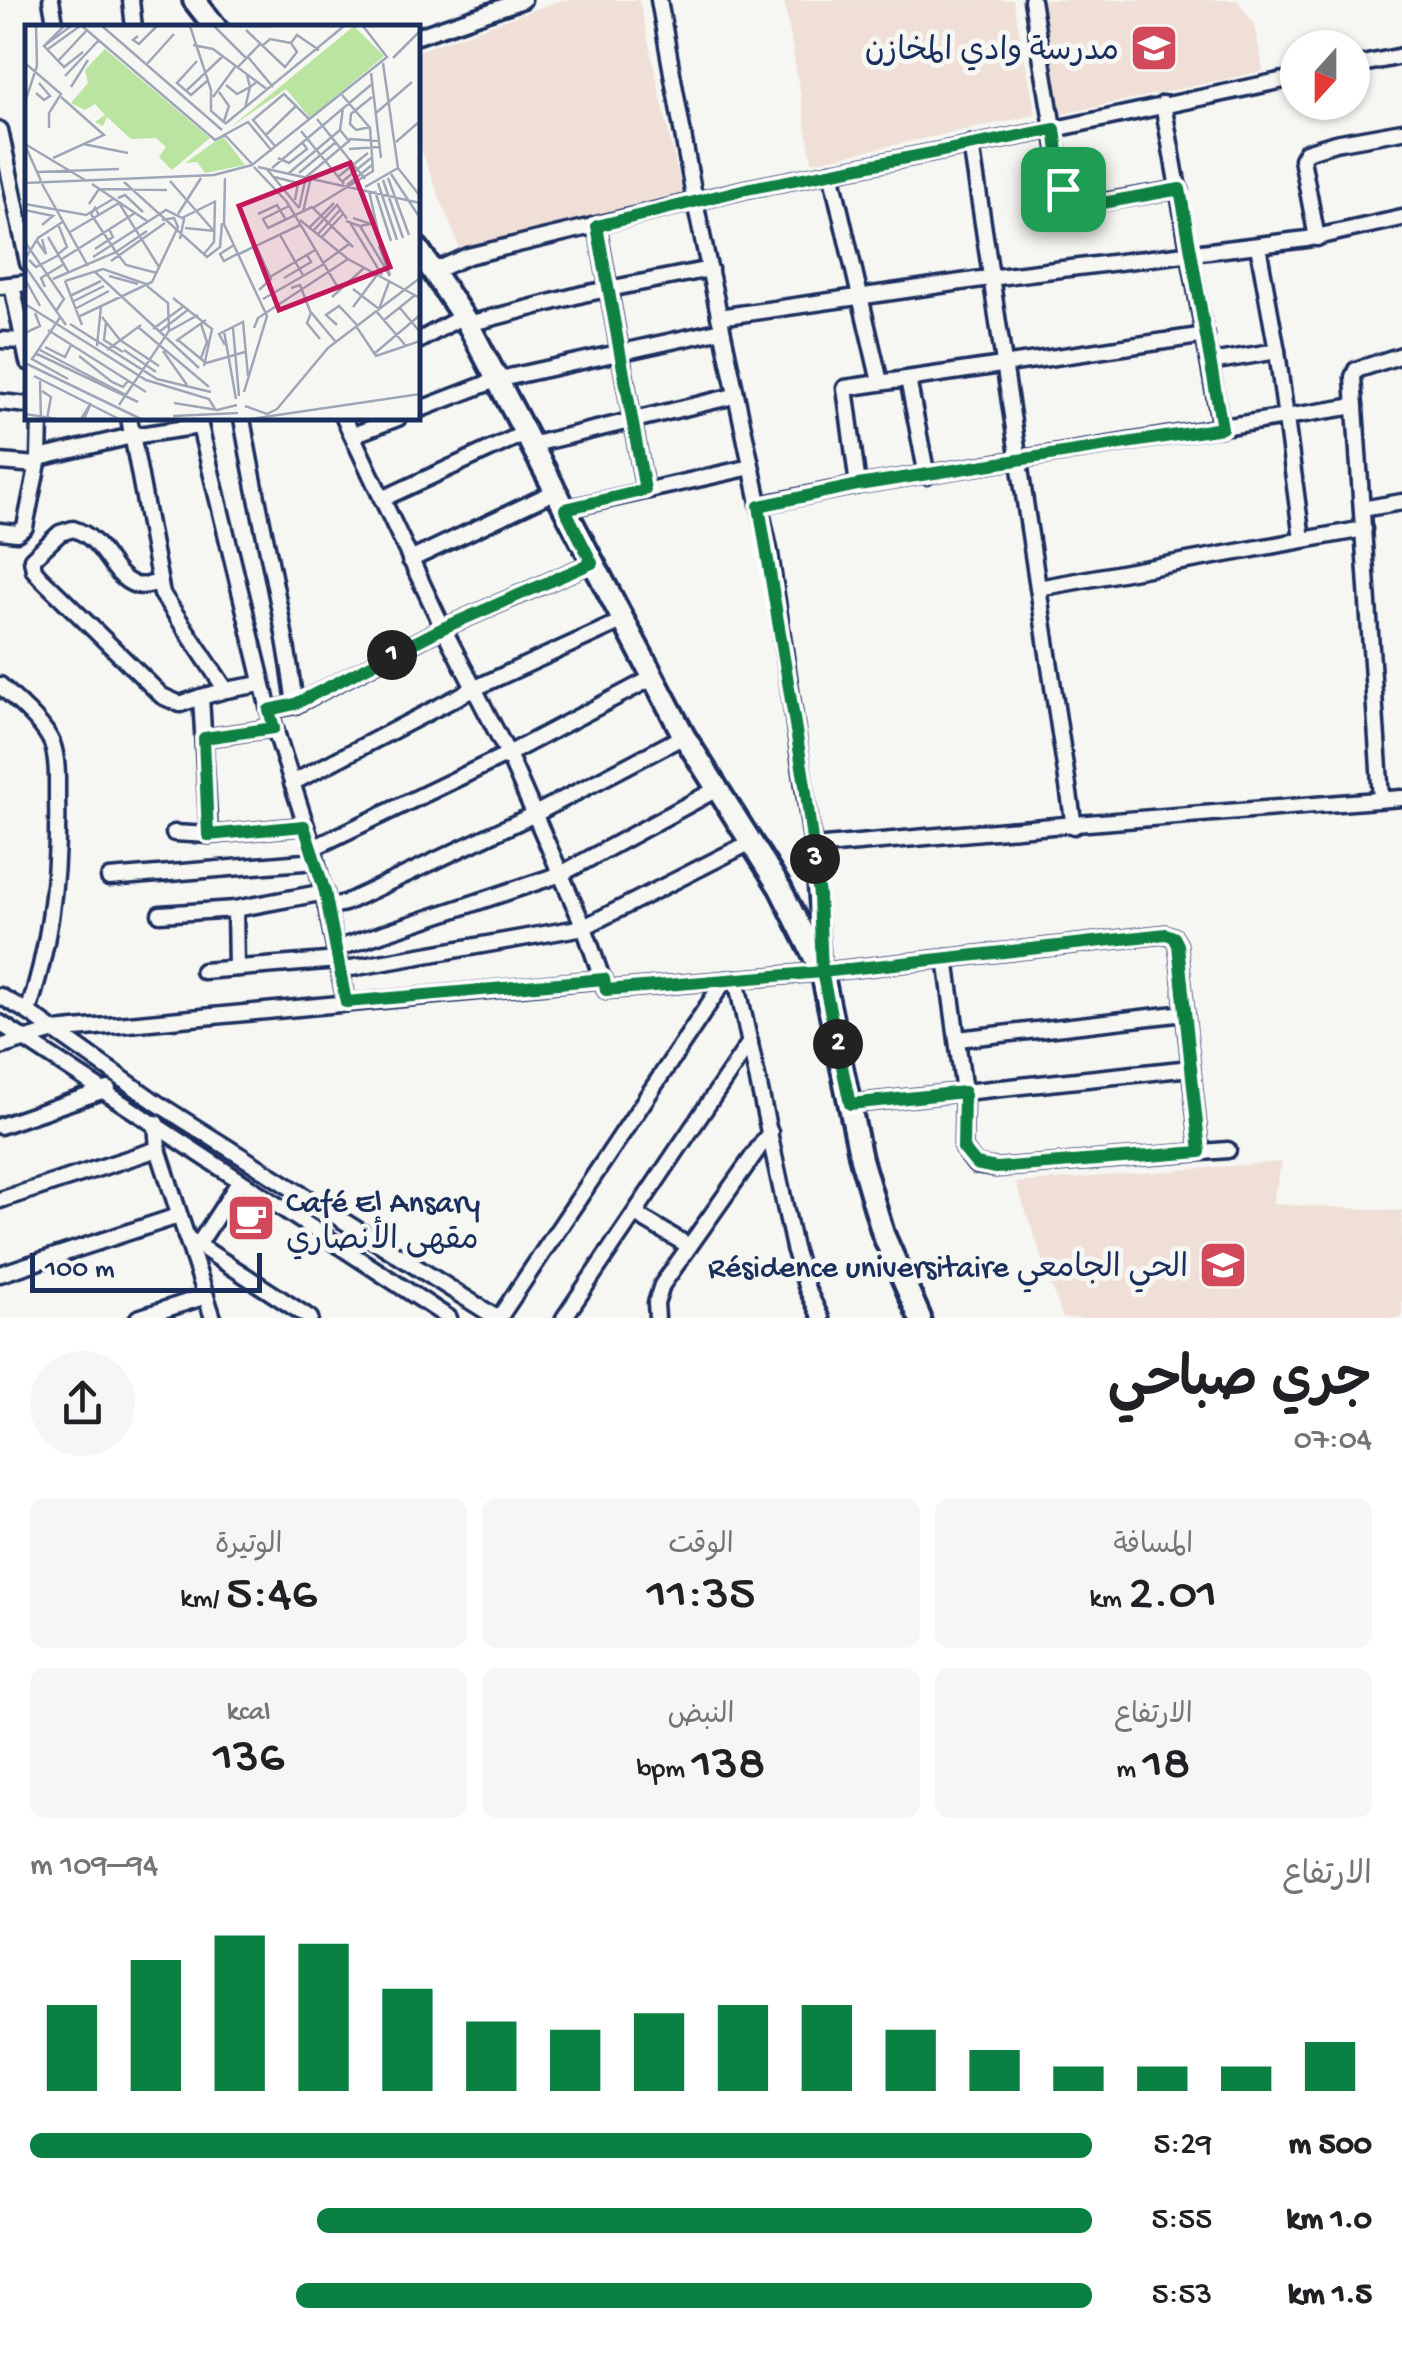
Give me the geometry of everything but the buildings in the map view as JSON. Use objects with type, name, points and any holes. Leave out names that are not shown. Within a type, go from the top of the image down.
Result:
[{"type":"street","points":[[52,0],[56,25]]},
{"type":"street","points":[[130,0],[134,25]]},
{"type":"street","points":[[194,0],[214,25]]},
{"type":"street","points":[[420,35],[523,0]]},
{"type":"street","points":[[659,0],[695,202],[770,554],[814,847],[822,972],[861,1159],[916,1317]]},
{"type":"street","points":[[1032,0],[1063,189],[1072,202],[1086,206],[1180,189]]},
{"type":"street","points":[[1370,62],[1402,56]]},
{"type":"street","points":[[434,271],[468,256],[695,202],[1280,81]]},
{"type":"street","points":[[1163,104],[1222,428]]},
{"type":"street","points":[[0,130],[2,156],[25,251]]},
{"type":"street","points":[[1317,238],[1302,159],[1306,152],[1402,131]]},
{"type":"street","points":[[970,144],[1074,826]]},
{"type":"street","points":[[831,172],[880,382]]},
{"type":"street","points":[[420,409],[496,380],[720,324],[862,295],[1317,238],[1402,218]]},
{"type":"street","points":[[597,226],[645,490]]},
{"type":"street","points":[[1258,246],[1277,351],[1302,539]]},
{"type":"street","points":[[420,252],[466,320],[684,736],[794,915],[822,972]]},
{"type":"street","points":[[420,340],[466,320],[710,269]]},
{"type":"street","points":[[0,340],[25,342],[13,284]]},
{"type":"street","points":[[858,485],[845,388],[1206,335]]},
{"type":"street","points":[[1212,362],[1277,351]]},
{"type":"street","points":[[1381,800],[1353,377],[1356,370],[1402,355]]},
{"type":"street","points":[[908,379],[926,476]]},
{"type":"street","points":[[382,498],[528,439],[734,396]]},
{"type":"street","points":[[0,402],[25,405]]},
{"type":"street","points":[[759,506],[858,485],[1355,406]]},
{"type":"street","points":[[0,530],[17,533],[25,527],[38,461],[40,420]]},
{"type":"street","points":[[129,420],[158,583],[226,690]]},
{"type":"street","points":[[242,420],[254,494],[286,638],[295,704]]},
{"type":"street","points":[[345,420],[443,628],[508,754],[584,927],[606,990],[822,972],[1166,934],[1174,937],[1178,945],[1200,1152]]},
{"type":"street","points":[[353,435],[393,420]]},
{"type":"street","points":[[0,462],[38,461],[199,422],[261,684],[326,899],[346,1002]]},
{"type":"street","points":[[410,560],[560,500],[645,490],[751,466]]},
{"type":"street","points":[[1362,509],[1402,502]]},
{"type":"street","points":[[158,583],[139,586],[130,582],[94,541],[73,529],[60,533],[32,559],[40,577],[162,696],[180,704],[261,684]]},
{"type":"street","points":[[1038,588],[1364,529]]},
{"type":"street","points":[[269,710],[295,704],[443,628],[592,563]]},
{"type":"street","points":[[292,783],[474,689],[622,621]]},
{"type":"street","points":[[109,878],[314,854],[654,677]]},
{"type":"street","points":[[0,685],[49,738],[55,761],[58,840],[54,890],[43,963],[28,1012]]},
{"type":"street","points":[[201,697],[208,835]]},
{"type":"street","points":[[204,738],[274,728]]},
{"type":"street","points":[[160,914],[326,899],[345,903],[534,814],[684,736]]},
{"type":"street","points":[[338,959],[561,874],[715,790]]},
{"type":"street","points":[[814,847],[1005,828],[1074,826],[1402,798]]},
{"type":"street","points":[[174,833],[208,835],[304,826]]},
{"type":"street","points":[[203,970],[338,959],[584,927],[751,842]]},
{"type":"street","points":[[235,909],[236,968]]},
{"type":"street","points":[[946,958],[964,1092],[963,1148],[976,1164],[996,1168],[1228,1150]]},
{"type":"street","points":[[0,1046],[54,1031],[604,979]]},
{"type":"street","points":[[0,996],[157,1103],[498,1318],[731,980]]},
{"type":"street","points":[[731,980],[750,1042],[794,1248],[821,1318]]},
{"type":"street","points":[[958,1039],[1185,1014]]},
{"type":"street","points":[[0,1023],[450,1318]]},
{"type":"street","points":[[564,1318],[750,1042]]},
{"type":"street","points":[[850,1104],[1191,1068]]},
{"type":"street","points":[[0,1126],[128,1083]]},
{"type":"street","points":[[157,1103],[158,1149],[178,1216],[192,1241],[213,1318]]},
{"type":"street","points":[[657,1318],[656,1303],[662,1285],[770,1132]]},
{"type":"street","points":[[0,1200],[158,1149]]},
{"type":"street","points":[[192,1241],[239,1182]]},
{"type":"street","points":[[635,1214],[688,1246]]},
{"type":"street","points":[[0,1274],[178,1216]]},
{"type":"street","points":[[192,1241],[310,1318]]},
{"type":"street","points":[[138,1318],[206,1296]]},
{"type":"shaded area","points":[[562,0],[639,0],[683,196],[460,249],[420,147],[420,50]]},
{"type":"shaded area","points":[[784,0],[1013,0],[1036,115],[812,162]]},
{"type":"shaded area","name":"مدرسة وادي المخازن","points":[[1039,0],[1237,0],[1255,25],[1263,71],[1062,114]]},
{"type":"shaded area","name":"Résidence universitaire الحي الجامعي","points":[[1282,1162],[1272,1204],[1402,1211],[1402,1318],[1063,1318],[1016,1183]]},
{"type":"place","name":"مدرسة وادي المخازن","points":[[1154,48]]},
{"type":"place","name":"Café El Ansary مقهى الأنصاري","points":[[251,1218]]},
{"type":"place","name":"Résidence universitaire الحي الجامعي","points":[[1223,1265]]},
{"type":"route","points":[[1063,189],[1055,129],[746,189],[597,226],[645,490],[565,509],[592,563],[443,628],[295,704],[269,710],[274,728],[204,738],[208,835],[304,826],[325,892],[346,1002],[604,979],[606,990],[822,972],[850,1104],[964,1092],[963,1148],[976,1164],[996,1168],[1200,1152],[1178,945],[1174,937],[1166,934],[822,972],[819,896],[805,785],[770,554],[759,506],[858,485],[1222,428],[1180,189],[1086,206],[1072,202],[1063,189]]}]
